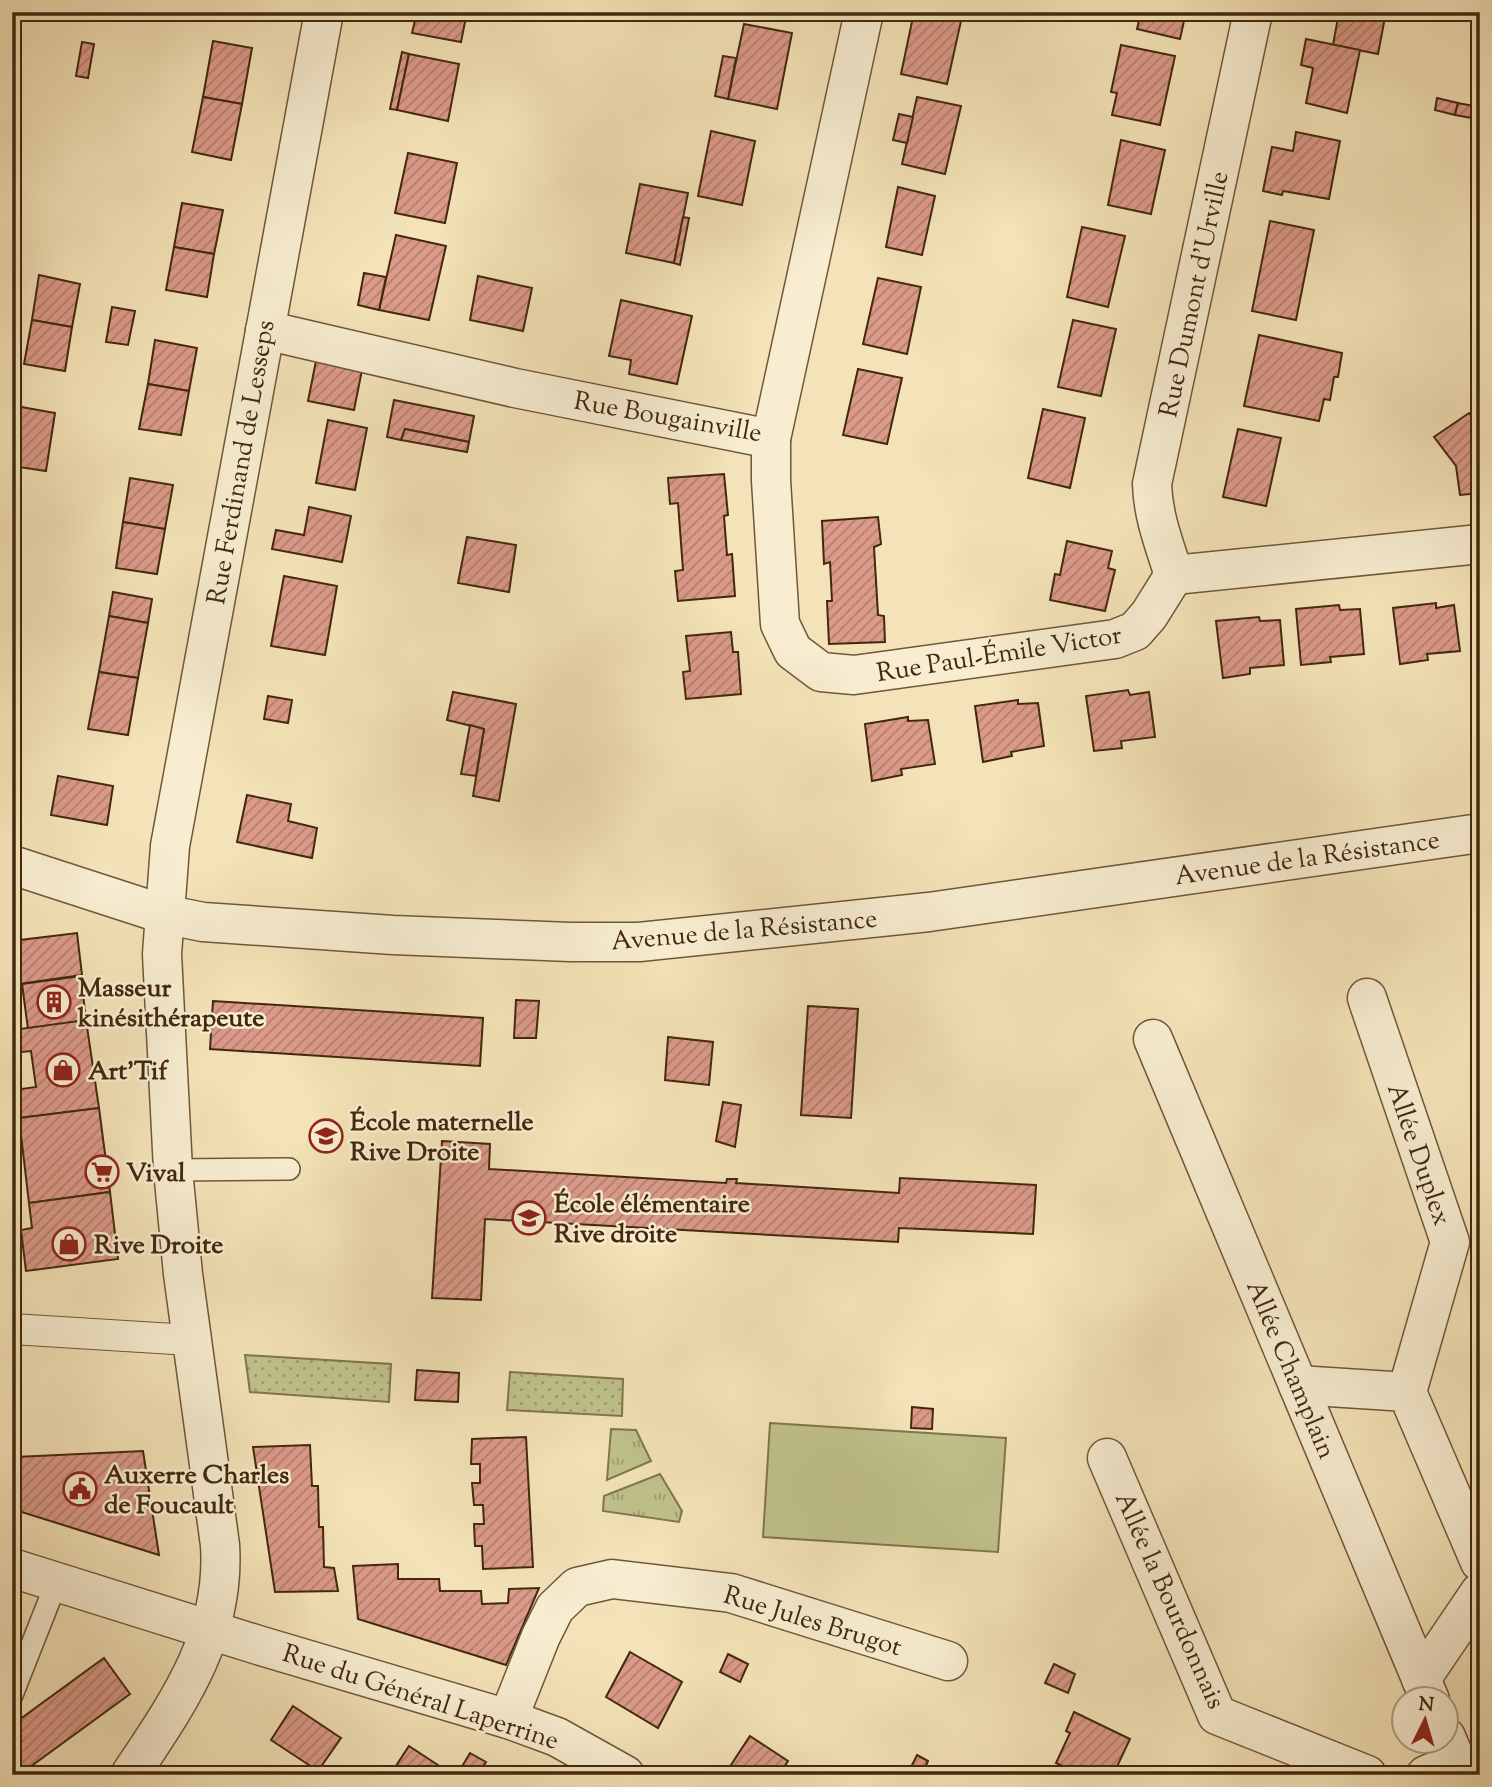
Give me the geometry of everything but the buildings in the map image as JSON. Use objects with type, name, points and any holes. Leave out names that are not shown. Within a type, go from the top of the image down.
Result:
[{"type":"street","name":"Rue Ferdinand de Lesseps","points":[[130,1775],[194,1672],[211,1629],[222,1571],[183,1274],[173,1170],[162,954],[163,914],[170,846],[324,12]]},
{"type":"street","name":"Rue Bougainville","points":[[265,330],[515,388],[771,439],[864,12]]},
{"type":"street","name":"Rue Dumont d'Urville","points":[[1174,575],[1158,528],[1152,484],[1253,12]]},
{"type":"street","name":"Rue Paul-Émile Victor","points":[[771,439],[780,624],[793,651],[821,672],[853,675],[1115,639],[1135,631],[1149,615],[1174,575]]},
{"type":"street","points":[[1174,575],[1480,544]]},
{"type":"street","name":"Avenue de la Résistance","points":[[12,865],[163,914],[203,922],[393,935],[639,942],[929,912],[1480,833]]},
{"type":"street","name":"Allée Duplex","points":[[1367,998],[1450,1242],[1407,1392]]},
{"type":"street","name":"Allée Champlain","points":[[1153,1039],[1425,1686]]},
{"type":"street","points":[[12,1329],[174,1339]]},
{"type":"street","points":[[1298,1385],[1407,1392],[1480,1562]]},
{"type":"street","name":"Allée la Bourdonnais","points":[[1107,1458],[1217,1715],[1367,1775]]},
{"type":"street","name":"Rue du Général Laperrine","points":[[12,1567],[508,1719],[557,1737],[607,1770]]},
{"type":"street","name":"Rue Jules Brugot","points":[[508,1719],[555,1608],[577,1587],[612,1579],[731,1592],[948,1661]]},
{"type":"street","points":[[1428,1686],[1480,1592]]},
{"type":"lane","points":[[173,1170],[289,1169]]},
{"type":"lane","points":[[12,1695],[57,1581]]},
{"type":"green space","points":[[245,1355],[391,1364],[389,1402],[250,1392]]},
{"type":"green space","points":[[510,1372],[623,1379],[622,1416],[507,1410]]},
{"type":"green space","points":[[770,1423],[1006,1438],[998,1552],[763,1537]]},
{"type":"green space","points":[[611,1429],[636,1430],[651,1461],[607,1480]]},
{"type":"green space","points":[[660,1474],[682,1511],[679,1522],[603,1511],[604,1496]]},
{"type":"place","name":"Masseur kinésithérapeute","points":[[54,1002]]},
{"type":"place","name":"Art'Tif","points":[[63,1070]]},
{"type":"place","name":"École maternelle Rive Droite","points":[[326,1136]]},
{"type":"place","name":"Vival","points":[[102,1172]]},
{"type":"place","name":"École élémentaire Rive droite","points":[[529,1218]]},
{"type":"place","name":"Rive Droite","points":[[69,1244]]},
{"type":"place","name":"Auxerre Charles de Foucault","points":[[80,1489]]}]
